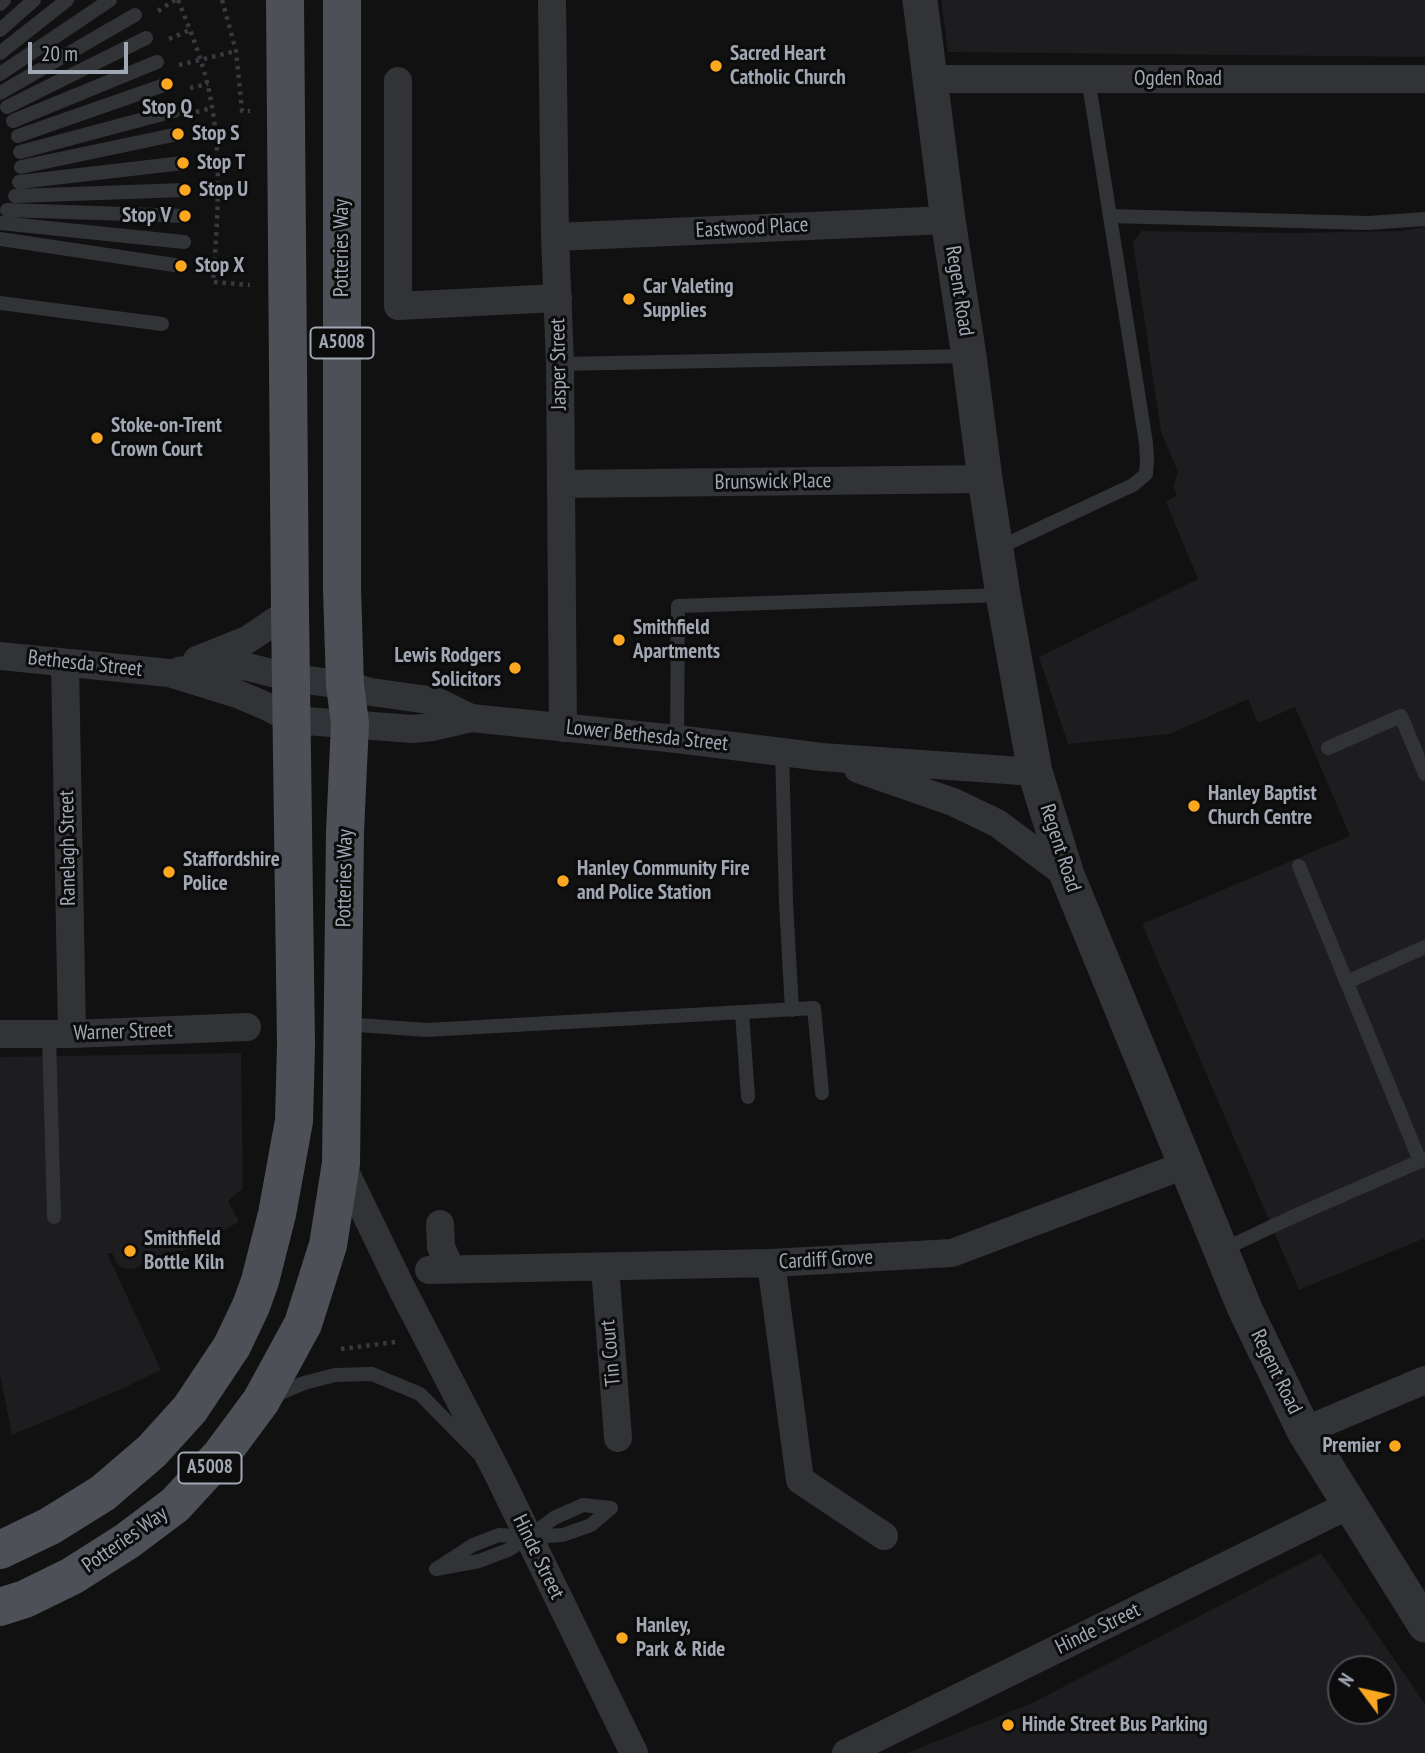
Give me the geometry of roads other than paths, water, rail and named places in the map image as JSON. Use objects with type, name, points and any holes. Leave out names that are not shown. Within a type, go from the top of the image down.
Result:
[{"type":"main road","name":"A5008","points":[[2,1547],[50,1526],[103,1493],[152,1451],[190,1409],[232,1346],[256,1293],[277,1214],[294,1121],[296,1045],[289,611],[285,0]]},
{"type":"main road","name":"Potteries Way","points":[[0,1607],[25,1599],[72,1576],[127,1541],[175,1505],[221,1455],[261,1401],[303,1324],[328,1245],[341,1163],[345,832],[350,723],[345,685],[342,589],[342,0]]},
{"type":"street","name":"Jasper Street","points":[[552,0],[555,237],[560,364],[563,728]]},
{"type":"street","name":"Regent Road","points":[[920,0],[948,220],[1003,595],[1035,772],[1067,875],[1245,1309],[1304,1431],[1425,1625]]},
{"type":"street","name":"Ogden Road","points":[[931,79],[1425,79]]},
{"type":"street","points":[[398,81],[398,306],[558,298]]},
{"type":"street","name":"Eastwood Place","points":[[555,237],[948,220]]},
{"type":"street","name":"Brunswick Place","points":[[561,484],[985,479]]},
{"type":"street","name":"Bethesda Street","points":[[169,673],[247,640],[289,611]]},
{"type":"street","name":"Bethesda Street","points":[[0,656],[169,673],[240,695],[292,720]]},
{"type":"street","name":"Ranelagh Street","points":[[60,1034],[65,663]]},
{"type":"street","name":"Bethesda Street","points":[[169,673],[226,665],[345,685]]},
{"type":"street","name":"Lower Bethesda Street","points":[[345,685],[371,692],[436,701],[471,718]]},
{"type":"street","name":"Lower Bethesda Street","points":[[292,720],[413,729],[471,718],[822,757],[1035,772]]},
{"type":"street","name":"Lower Bethesda Street","points":[[822,757],[953,802],[997,823],[1067,875]]},
{"type":"street","name":"Warner Street","points":[[0,1034],[247,1027]]},
{"type":"street","name":"Hinde Street","points":[[341,1163],[395,1275],[498,1474],[634,1753]]},
{"type":"street","name":"Cardiff Grove","points":[[440,1224],[440,1270],[771,1263],[952,1252],[1185,1166]]},
{"type":"street","points":[[771,1263],[800,1480],[884,1536]]},
{"type":"street","name":"Tin Court","points":[[605,1267],[618,1438]]},
{"type":"street","points":[[1304,1431],[1425,1380]]},
{"type":"street","name":"Hinde Street","points":[[846,1753],[1351,1504]]},
{"type":"lane","points":[[0,4],[4,0]]},
{"type":"lane","points":[[0,30],[33,0]]},
{"type":"lane","points":[[0,53],[67,0]]},
{"type":"lane","points":[[0,74],[110,0]]},
{"type":"lane","points":[[5,104],[135,15]]},
{"type":"lane","points":[[5,104],[146,38]]},
{"type":"lane","points":[[5,104],[157,62]]},
{"type":"lane","points":[[996,549],[1133,485],[1146,474],[1146,443],[1088,78]]},
{"type":"lane","points":[[18,136],[167,85]]},
{"type":"lane","points":[[2,216],[18,182],[20,152],[18,136],[5,104]]},
{"type":"lane","points":[[20,152],[174,111]]},
{"type":"lane","points":[[18,182],[178,134]]},
{"type":"lane","points":[[18,182],[183,163]]},
{"type":"lane","points":[[18,182],[185,190]]},
{"type":"lane","points":[[2,216],[185,216]]},
{"type":"lane","points":[[2,216],[184,242]]},
{"type":"lane","points":[[1110,216],[1369,223],[1425,219]]},
{"type":"lane","points":[[0,239],[181,266]]},
{"type":"lane","points":[[0,303],[162,324]]},
{"type":"lane","points":[[560,364],[969,356]]},
{"type":"lane","points":[[677,739],[678,606],[1003,595]]},
{"type":"lane","points":[[1328,748],[1401,716],[1425,774]]},
{"type":"lane","points":[[782,751],[792,1010]]},
{"type":"lane","points":[[1221,1250],[1422,1160],[1300,866]]},
{"type":"lane","points":[[1347,982],[1418,950]]},
{"type":"lane","points":[[343,1024],[427,1030],[814,1009],[822,1093]]},
{"type":"lane","points":[[742,1013],[748,1097]]},
{"type":"lane","points":[[54,1217],[60,1034]]},
{"type":"lane","points":[[261,1401],[304,1383],[335,1375],[372,1374],[420,1394],[498,1474]]},
{"type":"lane","points":[[529,1537],[499,1535],[473,1545],[436,1569],[479,1561],[508,1550],[529,1537],[554,1518],[583,1505],[611,1508],[591,1525],[563,1535],[529,1537]]},
{"type":"place","name":"Sacred Heart Catholic Church","points":[[716,66]]},
{"type":"place","name":"Stop Q","points":[[167,84]]},
{"type":"place","name":"Stop S","points":[[178,134]]},
{"type":"place","name":"Stop T","points":[[183,163]]},
{"type":"place","name":"Stop U","points":[[185,190]]},
{"type":"place","name":"Stop V","points":[[185,216]]},
{"type":"place","name":"Stop X","points":[[181,266]]},
{"type":"place","name":"Car Valeting Supplies","points":[[629,299]]},
{"type":"place","name":"Stoke-on-Trent Crown Court","points":[[97,438]]},
{"type":"place","name":"Smithfield Apartments","points":[[619,640]]},
{"type":"place","name":"Lewis Rodgers Solicitors","points":[[515,668]]},
{"type":"place","name":"Hanley Baptist Church Centre","points":[[1194,806]]},
{"type":"place","name":"Staffordshire Police","points":[[169,872]]},
{"type":"place","name":"Hanley Community Fire and Police Station","points":[[563,881]]},
{"type":"place","name":"Smithfield Bottle Kiln","points":[[130,1251]]},
{"type":"place","name":"Premier","points":[[1395,1446]]},
{"type":"place","name":"Hanley, Park & Ride","points":[[622,1638]]},
{"type":"place","name":"Hinde Street Bus Parking","points":[[1008,1725]]}]
